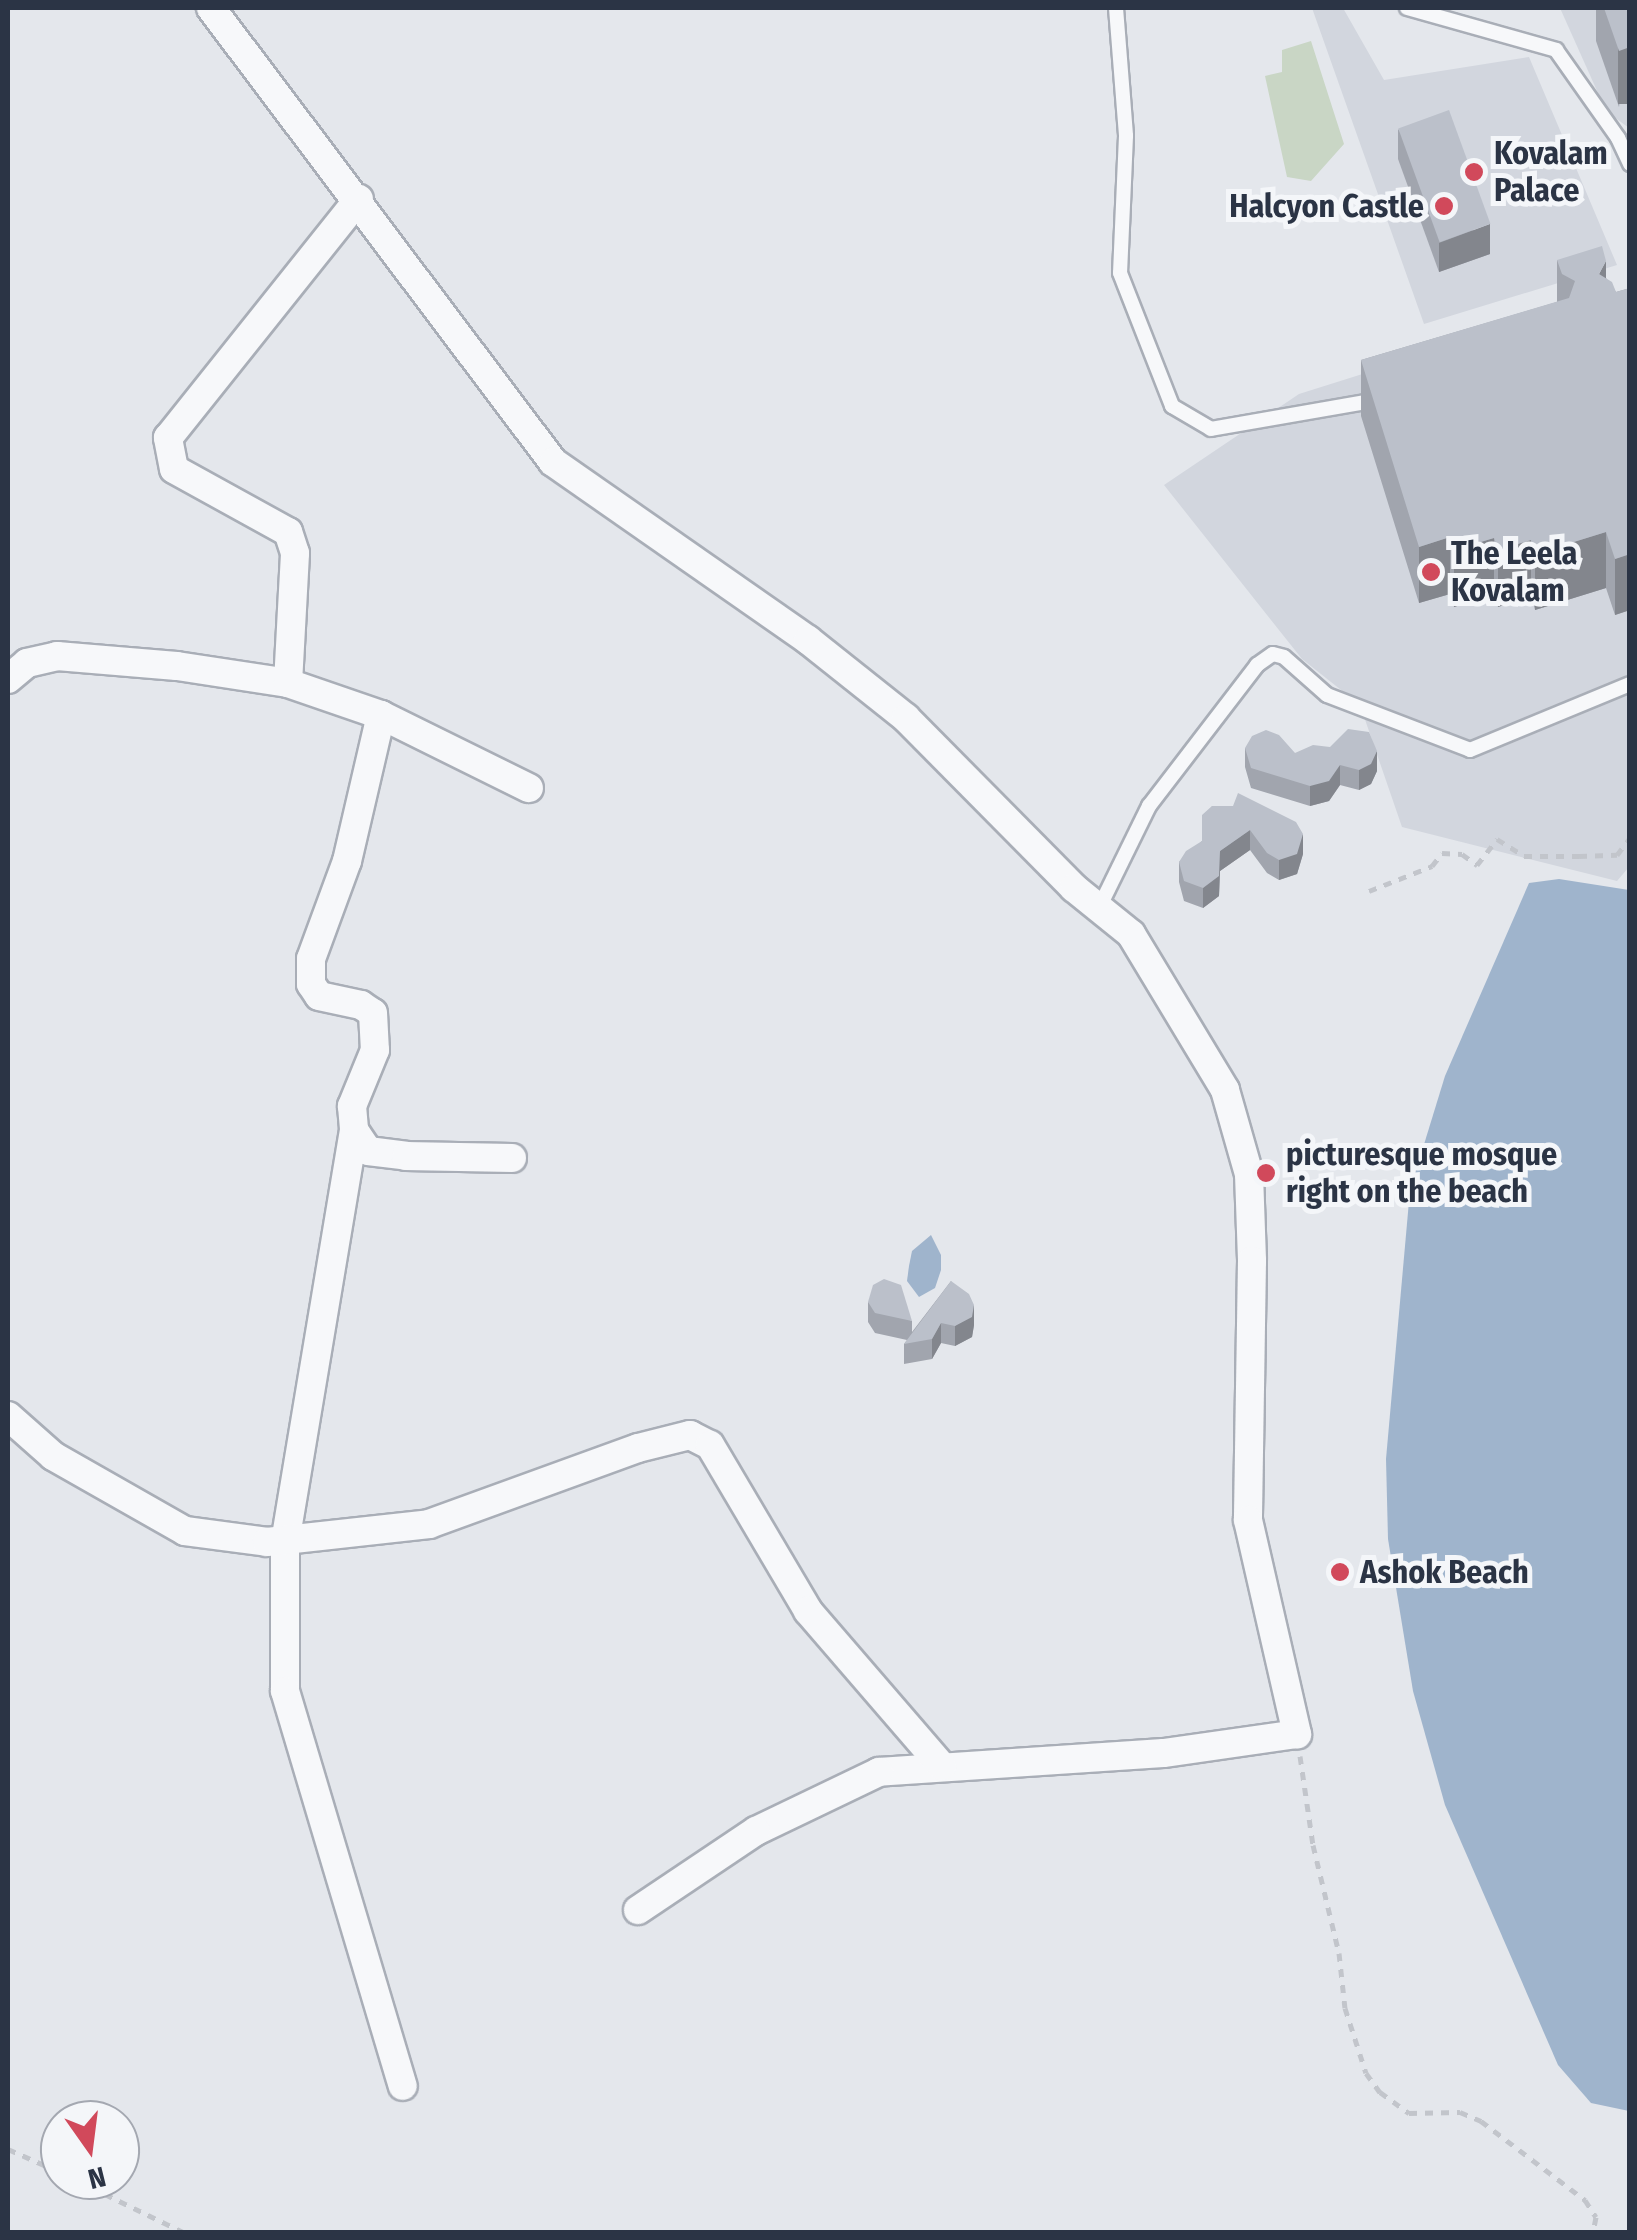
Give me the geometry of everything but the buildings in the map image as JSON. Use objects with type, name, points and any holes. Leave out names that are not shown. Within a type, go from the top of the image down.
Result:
[{"type":"street","points":[[211,8],[553,462],[808,640],[906,718],[1099,908],[1131,934],[1225,1090],[1249,1174],[1252,1261],[1248,1520],[1297,1734],[1162,1752],[880,1772],[828,1793],[756,1830],[638,1910]]},
{"type":"street","points":[[288,683],[295,553],[288,532],[174,469],[168,438],[359,200]]},
{"type":"street","points":[[12,666],[58,656],[177,666],[288,683],[381,715],[529,788]]},
{"type":"street","points":[[381,715],[347,861],[309,973],[320,996],[361,1005],[373,1013],[377,1024],[374,1050],[352,1106],[354,1130],[285,1540],[285,1692],[403,2086]]},
{"type":"street","points":[[354,1130],[368,1151],[512,1158]]},
{"type":"street","points":[[8,1416],[53,1456],[185,1531],[285,1540],[430,1524],[638,1448],[690,1435],[710,1445],[808,1610],[942,1766]]},
{"type":"lane","points":[[1116,8],[1126,136],[1120,273],[1172,406],[1211,429],[1355,407],[1390,396]]},
{"type":"lane","points":[[1407,8],[1556,50],[1618,138],[1630,164]]},
{"type":"lane","points":[[1099,908],[1149,806],[1257,665],[1273,654],[1284,656],[1328,695],[1470,750],[1630,684]]},
{"type":"path","points":[[1368,891],[1432,866],[1442,854],[1462,854],[1477,865],[1497,839],[1524,856],[1579,856],[1617,855],[1630,838]]},
{"type":"path","points":[[1297,1734],[1313,1845],[1339,1953],[1345,2008],[1366,2072],[1380,2092],[1409,2113],[1460,2112],[1480,2122],[1585,2200],[1596,2217],[1593,2232]]},
{"type":"path","points":[[8,2149],[40,2163]]},
{"type":"path","points":[[118,2200],[184,2232]]},
{"type":"shaded area","name":"Kovalam Palace","points":[[1312,8],[1343,8],[1384,80],[1529,57],[1617,265],[1424,324]]},
{"type":"shaded area","points":[[1560,8],[1629,8],[1629,128],[1606,111]]},
{"type":"shaded area","name":"The Leela Kovalam","points":[[1629,290],[1629,867],[1617,881],[1402,827],[1360,705],[1302,659],[1164,485],[1299,394]]},
{"type":"green space","points":[[1311,41],[1344,144],[1311,181],[1287,177],[1265,76],[1282,72],[1282,50]]},
{"type":"water","points":[[1559,879],[1629,890],[1629,2111],[1591,2103],[1558,2065],[1445,1805],[1413,1691],[1388,1539],[1386,1459],[1410,1190],[1445,1076],[1529,883]]},
{"type":"water","points":[[931,1235],[941,1255],[941,1270],[935,1288],[919,1297],[907,1281],[909,1266],[912,1251]]},
{"type":"place","name":"Kovalam Palace","points":[[1474,172]]},
{"type":"place","name":"Halcyon Castle","points":[[1444,206]]},
{"type":"place","name":"The Leela Kovalam","points":[[1431,572]]},
{"type":"place","name":"picturesque mosque right on the beach","points":[[1266,1173]]},
{"type":"place","name":"Ashok Beach","points":[[1340,1572]]}]
